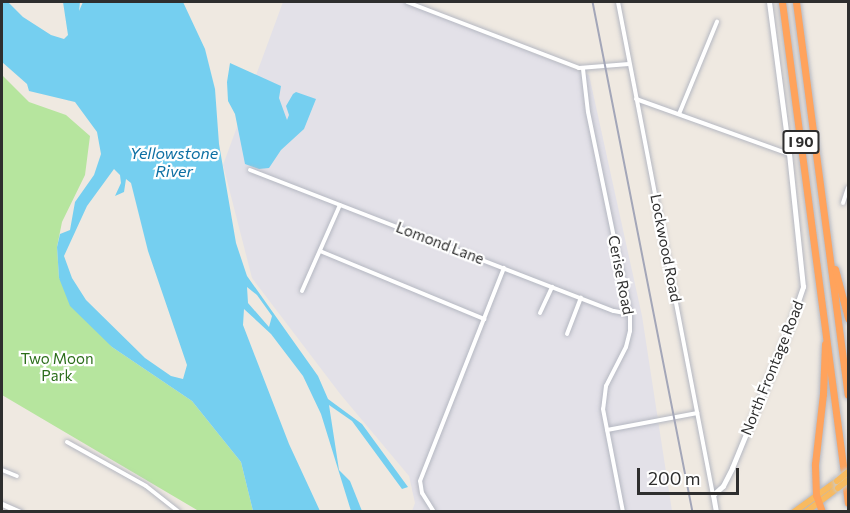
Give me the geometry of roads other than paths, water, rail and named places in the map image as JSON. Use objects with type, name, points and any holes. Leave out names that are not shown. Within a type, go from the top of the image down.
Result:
[{"type":"highway","name":"I 90","points":[[782,2],[849,503]]},
{"type":"highway","name":"I 90","points":[[796,2],[849,395]]},
{"type":"highway","points":[[825,213],[836,273],[849,318]]},
{"type":"highway","points":[[819,282],[825,342],[823,394],[815,464],[818,499],[822,512]]},
{"type":"highway","points":[[794,512],[818,499],[837,485],[849,472]]},
{"type":"highway","points":[[837,485],[849,480]]},
{"type":"highway","points":[[806,512],[818,499]]},
{"type":"main road","points":[[2,504],[20,512]]},
{"type":"street","points":[[407,2],[583,69],[629,64]]},
{"type":"street","name":"Lockwood Road","points":[[618,2],[713,495]]},
{"type":"street","name":"North Frontage Road","points":[[713,495],[723,486],[732,468],[787,334],[803,287],[789,154],[769,2]]},
{"type":"street","points":[[679,114],[717,22]]},
{"type":"street","name":"Cerise Road","points":[[583,69],[588,112],[630,314],[630,331],[626,347],[606,386],[603,409],[623,512]]},
{"type":"street","points":[[636,99],[789,154]]},
{"type":"street","name":"Lomond Lane","points":[[250,170],[614,311],[630,314]]},
{"type":"street","points":[[843,203],[849,188]]},
{"type":"street","points":[[302,291],[340,205]]},
{"type":"street","points":[[320,251],[484,319]]},
{"type":"street","points":[[434,512],[422,493],[420,481],[504,268]]},
{"type":"street","points":[[540,313],[552,287]]},
{"type":"street","points":[[567,334],[581,298]]},
{"type":"street","points":[[607,430],[697,413]]},
{"type":"street","points":[[67,442],[146,486],[179,512]]},
{"type":"street","points":[[2,470],[16,476]]},
{"type":"street","points":[[713,495],[716,512]]},
{"type":"water","name":"Yellowstone River","points":[[2,2],[8,2],[23,17],[51,35],[64,39],[68,35],[63,2],[80,2],[79,11],[83,2],[183,2],[205,49],[215,89],[219,144],[236,243],[247,276],[318,376],[328,399],[362,424],[408,487],[402,489],[352,421],[329,405],[339,470],[350,481],[362,511],[351,511],[321,414],[303,376],[271,334],[244,309],[243,325],[289,444],[320,511],[253,511],[241,462],[192,401],[112,347],[70,306],[59,278],[57,247],[60,234],[70,230],[75,202],[94,175],[101,154],[97,132],[75,102],[29,91],[27,84],[2,62]],"holes":[[[114,169],[120,175],[121,183],[115,196],[124,192],[126,179],[131,183],[148,251],[187,365],[183,379],[171,376],[145,358],[86,300],[72,278],[64,256],[87,206]],[[247,287],[257,295],[272,316],[269,327],[248,303]]]},
{"type":"water","points":[[230,63],[281,86],[279,98],[287,120],[289,115],[286,106],[293,94],[296,92],[316,99],[304,129],[281,150],[269,168],[259,169],[245,164],[235,114],[228,101],[227,82]]},
{"type":"railway","points":[[593,2],[693,512]]},
{"type":"park label","name":"Two Moon Park","points":[[57,366]]}]
